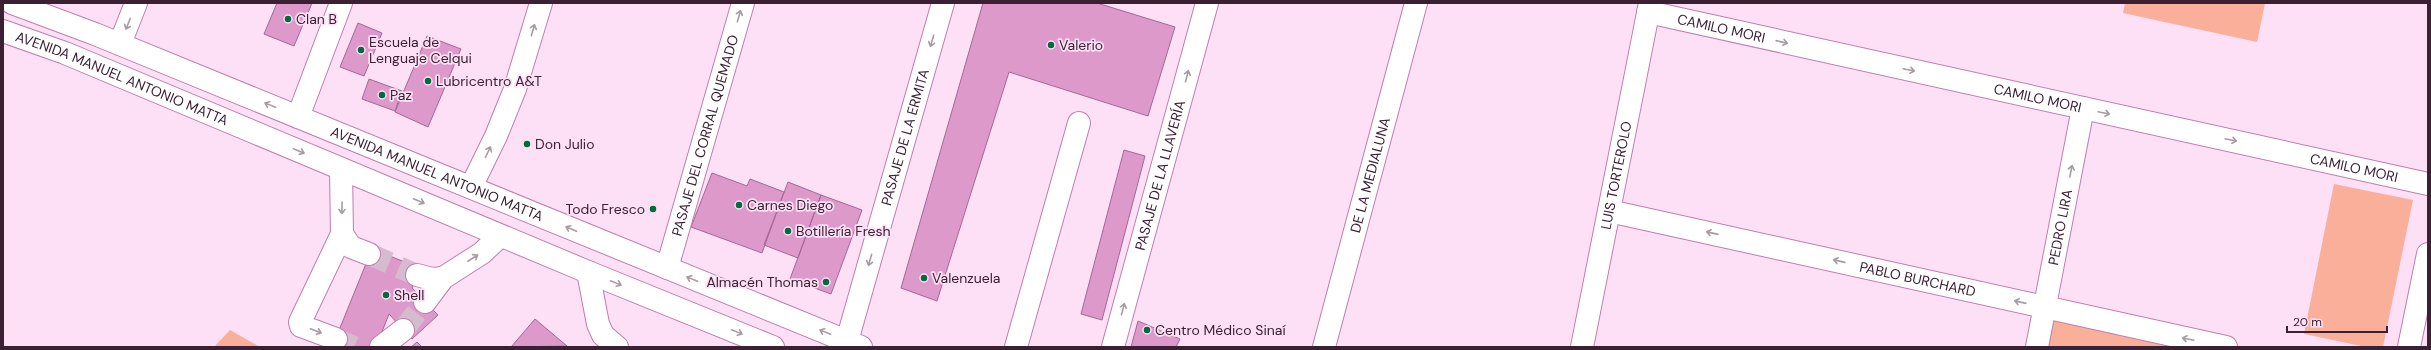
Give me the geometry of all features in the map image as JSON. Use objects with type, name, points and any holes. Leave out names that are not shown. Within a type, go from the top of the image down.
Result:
[{"type":"street","name":"AVENIDA MANUEL ANTONIO MATTA","points":[[12,3],[120,44],[854,344]]},
{"type":"street","points":[[120,44],[136,3]]},
{"type":"street","points":[[298,117],[342,3]]},
{"type":"street","points":[[471,187],[496,136],[515,89],[541,3]]},
{"type":"street","name":"PASAJE DEL CORRAL QUEMADO","points":[[667,268],[743,3]]},
{"type":"street","name":"PASAJE DE LA ERMITA","points":[[854,344],[943,3]]},
{"type":"street","name":"PASAJE DE LA LLAVERÍA","points":[[1113,347],[1207,3]]},
{"type":"street","name":"DE LA MEDIALUNA","points":[[1324,347],[1416,3]]},
{"type":"street","name":"CAMILO MORI","points":[[1649,8],[2083,108],[2428,184]]},
{"type":"street","name":"LUIS TORTEROLO","points":[[1582,347],[1649,8]]},
{"type":"street","name":"AVENIDA MANUEL ANTONIO MATTA","points":[[3,31],[65,53],[500,236],[773,347]]},
{"type":"street","name":"PEDRO LIRA","points":[[2037,347],[2083,108]]},
{"type":"street","points":[[1016,347],[1079,122]]},
{"type":"street","points":[[336,339],[301,326],[300,322],[342,234],[341,169]]},
{"type":"street","name":"PABLO BURCHARD","points":[[1609,210],[2226,347]]},
{"type":"street","points":[[342,234],[351,247],[369,254]]},
{"type":"street","points":[[425,302],[443,278],[482,252],[500,236]]},
{"type":"street","points":[[2409,347],[2428,254]]},
{"type":"street","points":[[588,272],[598,324],[603,334],[617,347]]},
{"type":"street","points":[[417,275],[432,279],[443,278]]},
{"type":"street","points":[[382,347],[403,330]]},
{"type":"shaded area","points":[[2125,3],[2265,3],[2257,42],[2123,13]]},
{"type":"shaded area","points":[[2334,184],[2413,200],[2383,347],[2366,347],[2304,334]]},
{"type":"shaded area","points":[[2050,318],[2186,347],[2045,347]]},
{"type":"shaded area","points":[[230,330],[260,347],[214,347]]},
{"type":"building","name":"Clan B","points":[[277,3],[312,3],[294,46],[264,34]]},
{"type":"building","points":[[983,3],[1097,3],[1175,27],[1148,116],[1009,72],[937,301],[901,288]]},
{"type":"building","name":"Escuela de Lenguaje Celqui","points":[[358,23],[382,33],[364,76],[340,67]]},
{"type":"building","name":"Lubricentro A&T","points":[[427,36],[461,49],[428,127],[395,112]]},
{"type":"building","name":"Paz","points":[[369,79],[402,91],[395,111],[362,99]]},
{"type":"building","points":[[1124,150],[1145,156],[1102,320],[1081,314]]},
{"type":"building","name":"Carnes Diego","points":[[712,173],[747,186],[750,179],[784,192],[762,253],[691,227]]},
{"type":"building","name":"Botillería Fresh","points":[[788,182],[821,195],[798,258],[764,245]]},
{"type":"building","points":[[821,195],[862,210],[831,294],[790,279]]},
{"type":"building","name":"Shell","points":[[372,249],[420,268],[412,288],[438,315],[412,339],[389,314],[376,347],[339,347],[333,345]]},
{"type":"building","points":[[535,319],[567,346],[511,347]]},
{"type":"building","name":"Centro Médico Sinaí","points":[[1138,321],[1180,339],[1176,347],[1131,347]]},
{"type":"building","points":[[417,342],[422,347],[411,347]]},
{"type":"tunnel","points":[[369,254],[417,275]]},
{"type":"tunnel","points":[[403,330],[425,302]]},
{"type":"tunnel","points":[[336,339],[354,347]]},
{"type":"place","name":"Clan B","points":[[288,19]]},
{"type":"place","name":"Valerio","points":[[1051,45]]},
{"type":"place","name":"Escuela de Lenguaje Celqui","points":[[361,50]]},
{"type":"place","name":"Lubricentro A&T","points":[[428,81]]},
{"type":"place","name":"Paz","points":[[382,95]]},
{"type":"place","name":"Don Julio","points":[[527,144]]},
{"type":"place","name":"Carnes Diego","points":[[739,205]]},
{"type":"place","name":"Todo Fresco","points":[[653,209]]},
{"type":"place","name":"Botillería Fresh","points":[[788,231]]},
{"type":"place","name":"Valenzuela","points":[[924,278]]},
{"type":"place","name":"Almacén Thomas","points":[[826,282]]},
{"type":"place","name":"Shell","points":[[386,295]]},
{"type":"place","name":"Centro Médico Sinaí","points":[[1147,330]]}]
